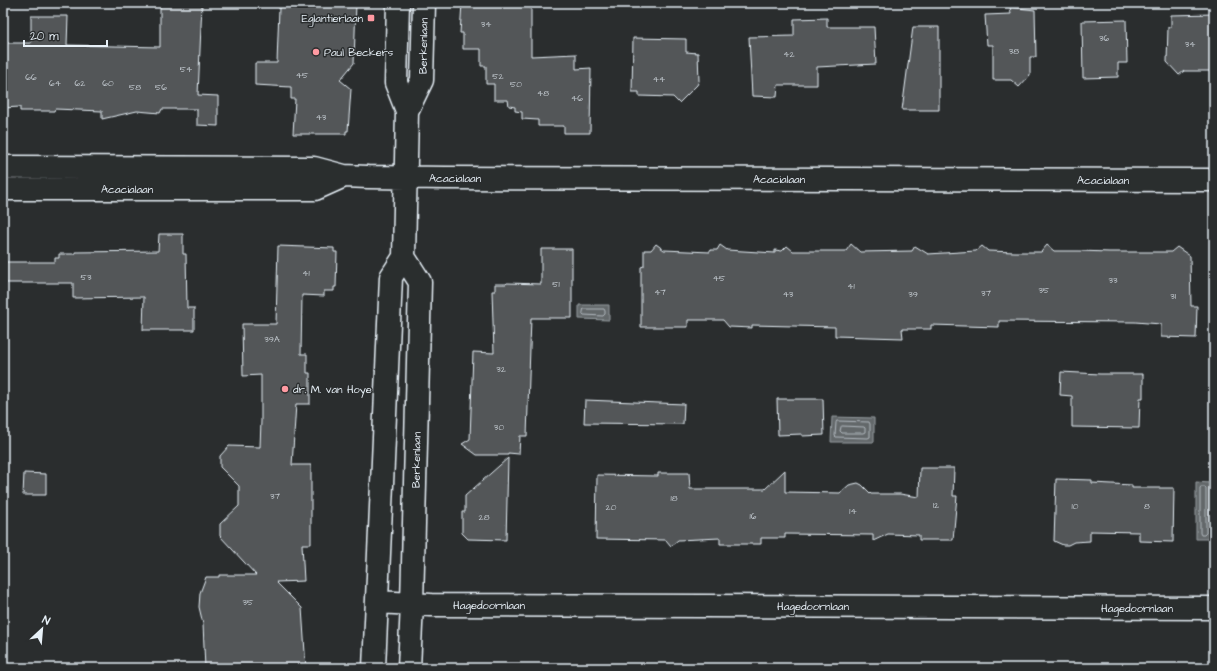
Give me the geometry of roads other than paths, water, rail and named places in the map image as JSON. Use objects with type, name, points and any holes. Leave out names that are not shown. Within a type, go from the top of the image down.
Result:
[{"type":"street","name":"Berkenlaan","points":[[398,3],[396,84],[407,110],[404,257],[420,282],[409,668]]},
{"type":"street","name":"Berkenlaan","points":[[407,110],[422,80],[424,3]]},
{"type":"street","name":"Acacialaan","points":[[3,167],[314,168],[344,176],[406,178],[1214,180]]},
{"type":"street","name":"Acacialaan","points":[[3,189],[314,189],[344,176]]},
{"type":"street","points":[[374,668],[391,277],[404,257]]},
{"type":"street","name":"Hagedoornlaan","points":[[377,602],[447,605],[1214,608]]},
{"type":"water","points":[[579,305],[609,305],[609,320],[579,319]]},
{"type":"water","points":[[832,417],[874,418],[874,442],[831,442]]},
{"type":"water","points":[[1196,482],[1210,483],[1210,539],[1196,539]]},
{"type":"place","name":"Eglantierlaan","points":[[371,18]]},
{"type":"place","name":"Paul Beckers","points":[[316,52]]},
{"type":"place","name":"dr. M. van Hoye","points":[[285,389]]}]
